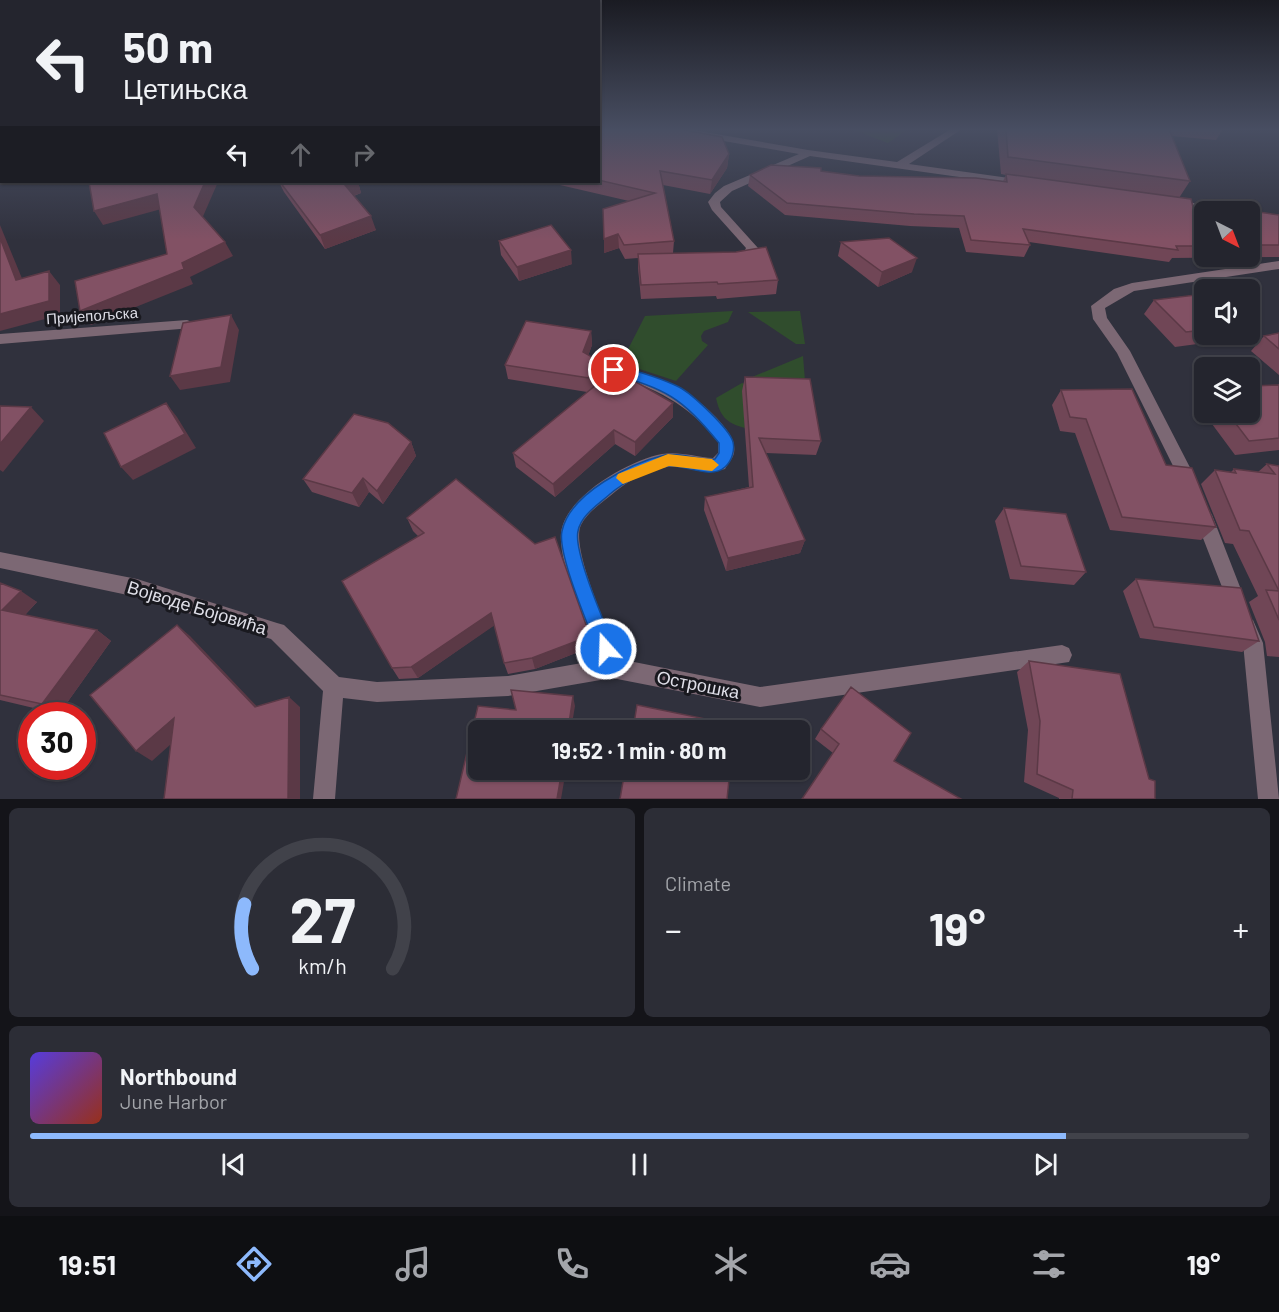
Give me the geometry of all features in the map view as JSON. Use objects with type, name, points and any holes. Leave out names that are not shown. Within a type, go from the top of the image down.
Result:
[{"type":"street","points":[[722,260],[743,259],[752,248],[716,208],[715,197],[722,191],[787,166]]},
{"type":"street","points":[[900,166],[1034,184]]},
{"type":"street","points":[[1157,201],[1194,206]]},
{"type":"street","points":[[1269,799],[1253,643],[1183,465],[1123,351],[1098,313],[1098,306],[1108,298],[1132,287],[1279,265]]},
{"type":"street","name":"Пријепољска","points":[[0,339],[187,325]]},
{"type":"street","points":[[612,668],[572,554],[570,531],[582,509],[611,484],[668,460],[706,466],[719,464],[726,454],[726,441],[697,407],[676,391],[646,378],[614,370]]},
{"type":"street","name":"Војводе Бојовића","points":[[0,560],[137,588],[277,632],[334,687]]},
{"type":"street","name":"Острошка","points":[[334,687],[377,692],[508,686],[612,668],[760,698],[1062,655]]},
{"type":"street","points":[[324,799],[334,687]]},
{"type":"green space","points":[[733,311],[728,322],[704,331],[701,336],[702,341],[708,345],[676,381],[621,363],[645,316]]},
{"type":"green space","points":[[800,311],[805,344],[796,344],[748,312]]},
{"type":"green space","points":[[803,356],[806,393],[752,377]]},
{"type":"green space","points":[[742,383],[745,384],[743,391],[745,428],[725,418],[716,398]]},
{"type":"building","points":[[600,166],[721,166],[712,180],[660,171],[674,241],[624,245],[618,234],[604,239],[603,209],[655,193],[600,180]]},
{"type":"building","points":[[768,166],[821,168],[821,171],[859,176],[976,178],[1007,182],[1006,174],[1191,199],[1194,207],[1194,246],[1176,246],[1178,250],[1023,229],[1030,245],[971,240],[964,216],[787,203],[750,175]]},
{"type":"building","points":[[1078,166],[1184,166],[1190,181]]},
{"type":"building","points":[[89,183],[205,183],[194,207],[225,242],[182,263],[184,269],[80,311],[75,281],[167,254],[157,194],[94,211]]},
{"type":"building","points":[[281,183],[348,183],[344,184],[371,216],[320,235]]},
{"type":"building","points":[[1260,212],[1279,215],[1279,245],[1260,245]]},
{"type":"building","points":[[551,225],[571,250],[517,267],[499,241]]},
{"type":"building","points":[[0,238],[16,280],[49,271],[49,301],[0,314]]},
{"type":"building","points":[[889,238],[917,258],[882,272],[841,242]]},
{"type":"building","points":[[766,247],[778,280],[718,284],[717,282],[641,285],[638,254],[736,252]]},
{"type":"building","points":[[1194,295],[1194,331],[1186,332],[1154,300]]},
{"type":"building","points":[[231,315],[221,367],[170,376],[183,323]]},
{"type":"building","points":[[526,321],[591,331],[583,352],[673,403],[635,442],[614,430],[553,484],[513,453],[602,380],[505,365]]},
{"type":"building","points":[[1279,333],[1279,349],[1264,336]]},
{"type":"building","points":[[745,377],[810,379],[821,441],[759,438],[805,540],[728,558],[705,497],[753,487]]},
{"type":"building","points":[[1279,385],[1279,438],[1249,441],[1235,423],[1260,423],[1260,386]]},
{"type":"building","points":[[1132,389],[1166,465],[1192,468],[1216,527],[1122,517],[1086,419],[1070,417],[1061,390]]},
{"type":"building","points":[[166,403],[185,434],[121,467],[104,433]]},
{"type":"building","points":[[0,406],[31,407],[0,444]]},
{"type":"building","points":[[354,414],[388,423],[411,442],[377,491],[363,478],[352,493],[303,479]]},
{"type":"building","points":[[1267,464],[1279,466],[1279,591],[1249,531],[1240,530],[1215,470],[1236,473],[1234,469],[1275,474]]},
{"type":"building","points":[[456,479],[535,544],[555,537],[590,636],[532,658],[504,663],[491,613],[411,667],[392,668],[342,581],[424,533],[407,518]]},
{"type":"building","points":[[1004,508],[1066,514],[1086,572],[1021,566]]},
{"type":"building","points":[[1136,579],[1241,588],[1259,641],[1154,627]]},
{"type":"building","points":[[0,583],[21,591],[2,610],[97,630],[43,702],[0,695]]},
{"type":"building","points":[[1266,590],[1279,591],[1279,620]]},
{"type":"building","points":[[177,625],[255,707],[289,697],[288,799],[164,799],[174,718],[136,751],[90,695]]},
{"type":"building","points":[[1029,661],[1120,674],[1149,779],[1155,781],[1155,799],[1072,799],[1073,790],[1037,774],[1040,721]]},
{"type":"building","points":[[851,687],[911,733],[894,761],[961,799],[802,799],[839,744],[821,729]]},
{"type":"building","points":[[511,690],[573,696],[569,720],[475,720],[478,706],[516,710]]},
{"type":"building","points":[[637,705],[710,720],[635,720]]},
{"type":"building","points":[[468,748],[468,780],[560,780],[557,799],[456,799]]},
{"type":"building","points":[[623,780],[729,780],[727,799],[620,799]]},
{"type":"slow traffic","points":[[623,478],[668,460],[712,465]]},
{"type":"route","points":[[606,649],[572,554],[570,531],[582,509],[611,484],[642,469],[668,460],[706,466],[719,464],[726,454],[726,441],[714,424],[676,391],[646,378],[614,370]]}]
